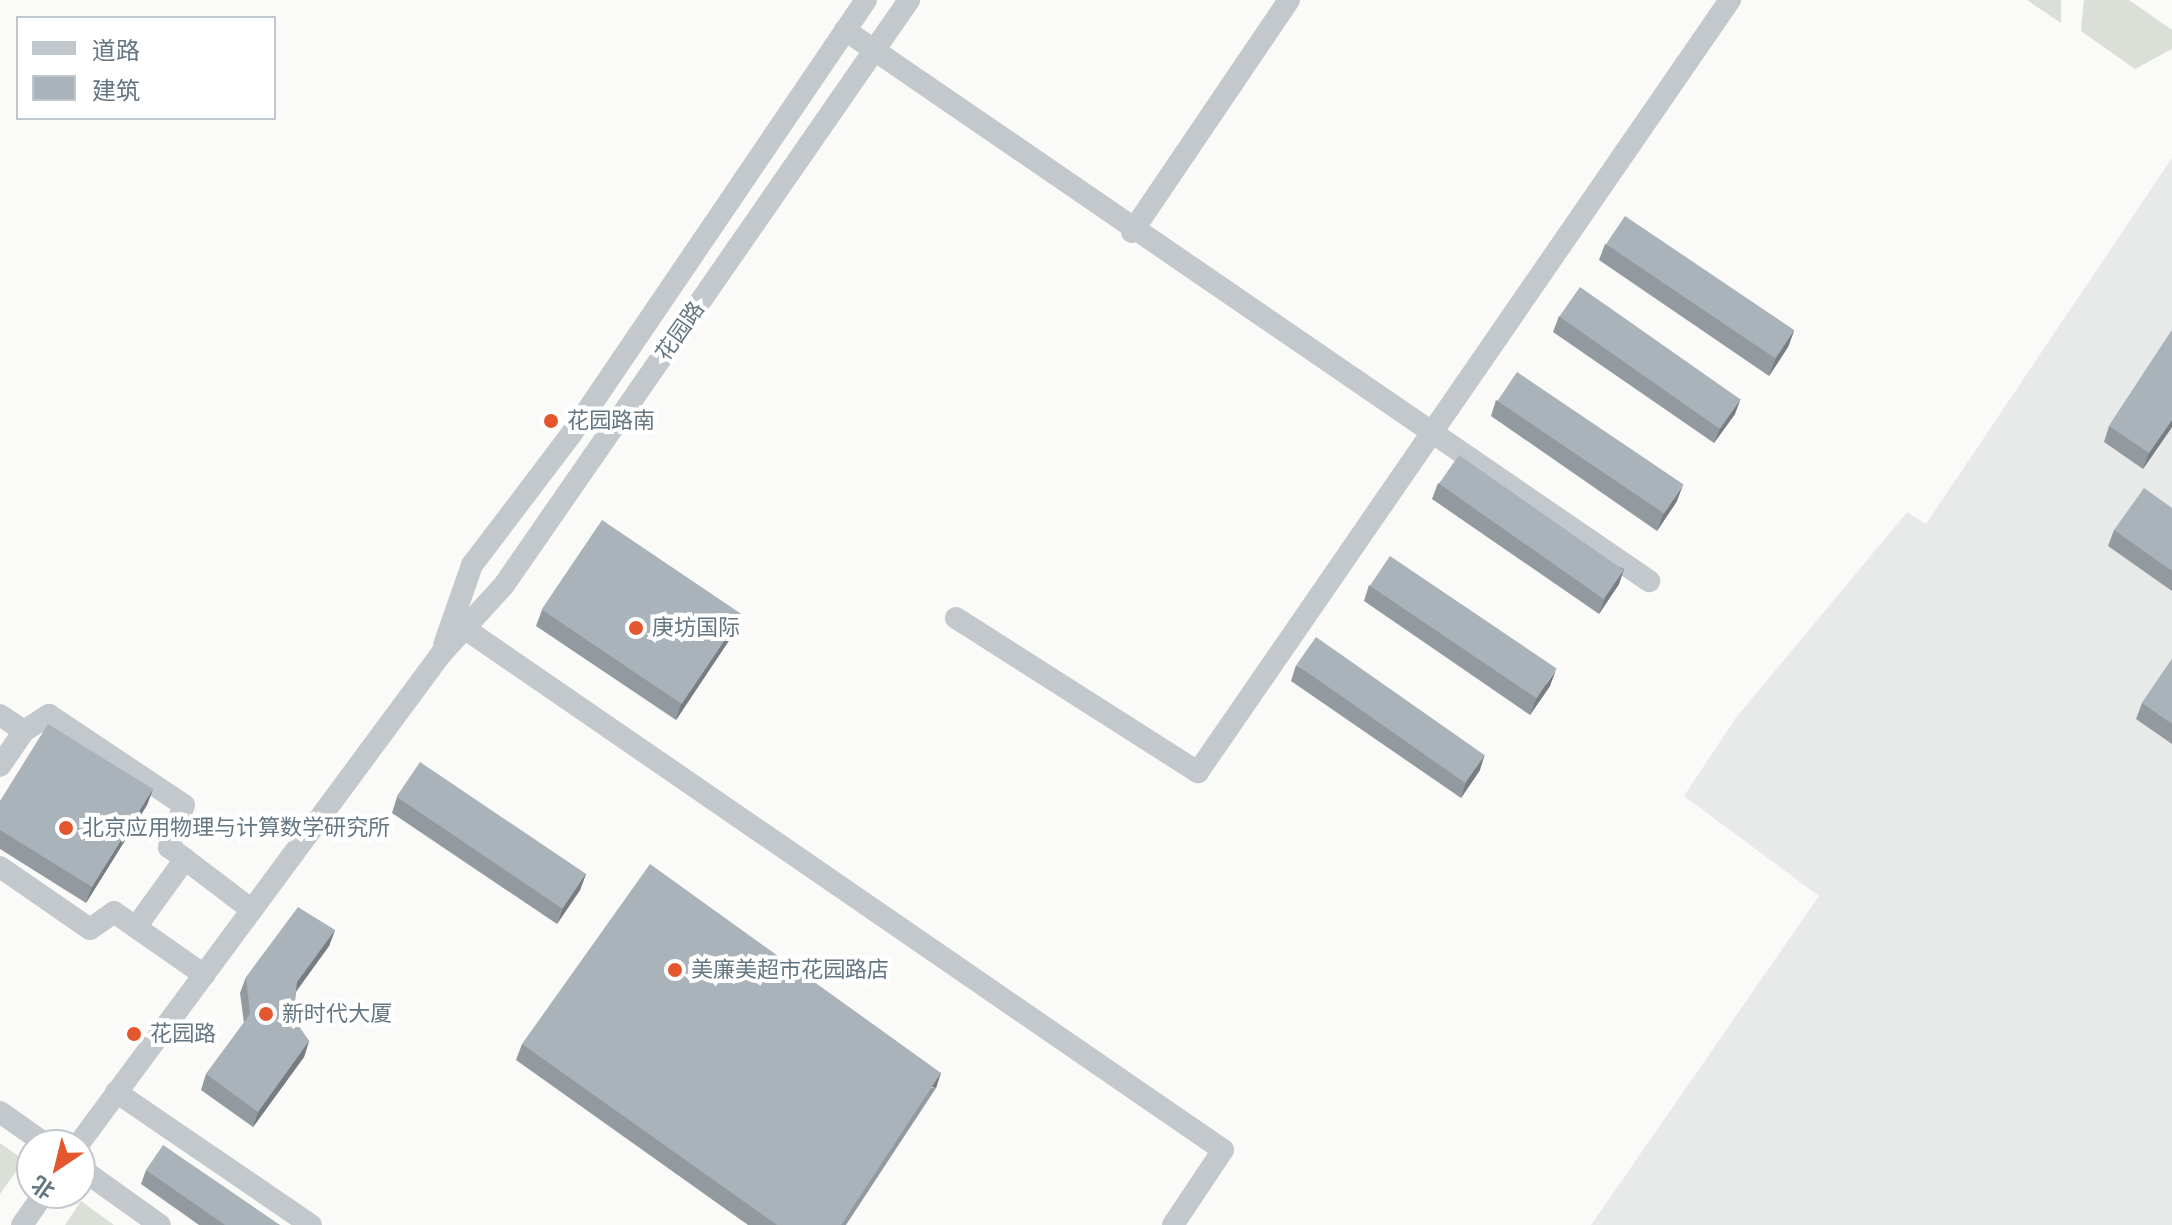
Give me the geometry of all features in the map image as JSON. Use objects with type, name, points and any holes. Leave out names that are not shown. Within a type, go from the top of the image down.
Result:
[{"type":"street","name":"花园路","points":[[441,654],[472,565],[570,436],[866,0]]},
{"type":"street","name":"花园路","points":[[89,1129],[441,654],[504,585],[909,0]]},
{"type":"street","points":[[1132,232],[1289,0]]},
{"type":"street","points":[[956,618],[1198,772],[1730,0]]},
{"type":"street","points":[[845,30],[1132,232],[1649,581]]},
{"type":"street","points":[[464,628],[1223,1150],[1173,1225]]},
{"type":"street","points":[[0,715],[24,731]]},
{"type":"street","points":[[0,766],[24,731],[49,715],[184,805],[169,847],[252,910]]},
{"type":"street","points":[[136,927],[185,859]]},
{"type":"street","points":[[0,867],[90,929],[114,912],[204,975]]},
{"type":"street","points":[[116,1092],[311,1225]]},
{"type":"street","points":[[0,1112],[24,1129]]},
{"type":"street","points":[[96,1179],[160,1225]]},
{"type":"shaded area","points":[[2027,0],[2061,0],[2061,23]]},
{"type":"shaded area","points":[[2084,0],[2129,0],[2172,30],[2172,49],[2135,69],[2081,31]]},
{"type":"shaded area","points":[[2172,158],[2172,1225],[1591,1225],[1819,896],[1684,796],[1735,719],[1907,512],[1926,524]]},
{"type":"shaded area","points":[[0,1143],[16,1154],[16,1171],[0,1194]]},
{"type":"shaded area","points":[[76,1209],[92,1209],[114,1225],[65,1225]]},
{"type":"building","points":[[1625,216],[1794,330],[1775,358],[1606,244]]},
{"type":"building","points":[[1580,287],[1741,399],[1720,429],[1559,316]]},
{"type":"building","points":[[2172,330],[2172,420],[2149,453],[2109,426]]},
{"type":"building","points":[[1517,372],[1684,484],[1664,513],[1497,401]]},
{"type":"building","points":[[1459,455],[1624,570],[1604,599],[1439,484]]},
{"type":"building","points":[[2144,488],[2172,508],[2172,571],[2114,530]]},
{"type":"building","name":"庚坊国际","points":[[602,520],[742,615],[682,704],[542,610]]},
{"type":"building","points":[[1390,556],[1557,668],[1537,698],[1370,586]]},
{"type":"building","points":[[1316,637],[1485,755],[1465,783],[1296,665]]},
{"type":"building","points":[[2172,659],[2172,724],[2142,703]]},
{"type":"building","name":"北京应用物理与计算数学研究所","points":[[48,724],[153,789],[92,887],[0,830],[0,801]]},
{"type":"building","points":[[420,762],[586,874],[562,909],[397,797]]},
{"type":"building","name":"美廉美超市花园路店","points":[[650,864],[941,1073],[841,1225],[777,1225],[522,1044]]},
{"type":"building","name":"新时代大厦","points":[[298,907],[335,930],[297,982],[293,1018],[309,1041],[258,1112],[206,1074],[250,1014],[246,977]]},
{"type":"building","points":[[163,1145],[280,1225],[225,1225],[146,1170]]},
{"type":"place","name":"花园路南","points":[[551,421]]},
{"type":"place","name":"庚坊国际","points":[[636,628]]},
{"type":"place","name":"北京应用物理与计算数学研究所","points":[[66,828]]},
{"type":"place","name":"美廉美超市花园路店","points":[[675,970]]},
{"type":"place","name":"新时代大厦","points":[[266,1014]]},
{"type":"place","name":"花园路","points":[[134,1034]]}]
